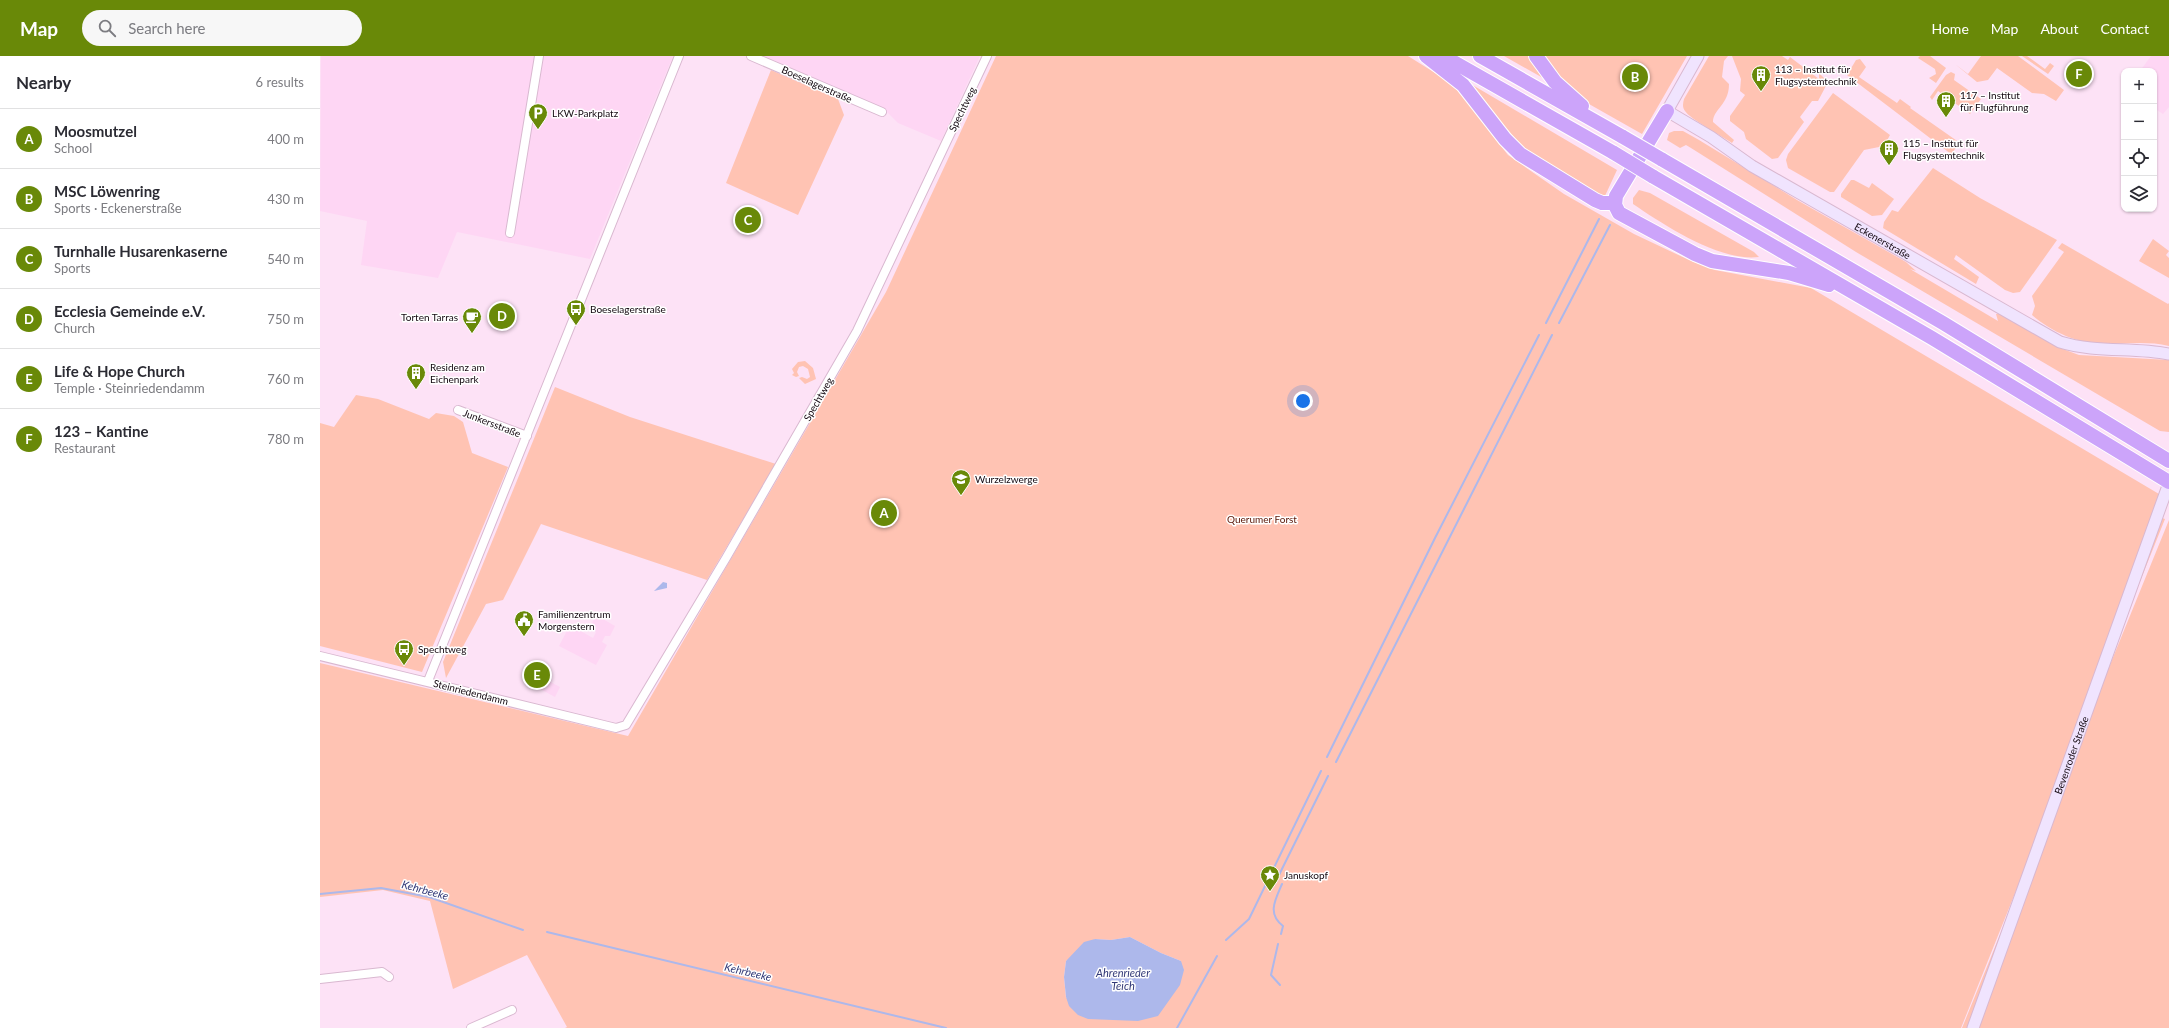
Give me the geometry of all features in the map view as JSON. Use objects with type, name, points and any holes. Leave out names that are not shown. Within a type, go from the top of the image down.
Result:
[{"type":"highway","points":[[1426,56],[1463,84],[1506,139],[1520,154],[1595,200],[1602,203],[1615,203]]},
{"type":"highway","points":[[1443,56],[1862,297],[2169,483]]},
{"type":"highway","points":[[1480,56],[1943,323],[2169,461]]},
{"type":"highway","points":[[1536,56],[1547,73],[1565,93],[1620,136]]},
{"type":"highway","points":[[1667,110],[1616,196],[1615,203],[1617,211],[1621,215],[1704,258],[1727,264],[1789,273],[1862,297]]},
{"type":"main road","points":[[1667,110],[1698,56]]},
{"type":"main road","name":"Eckenerstraße","points":[[1667,110],[1711,136],[1773,179],[2060,342],[2090,349],[2157,352],[2169,354]]},
{"type":"main road","name":"Bevenroder Straße","points":[[1973,1028],[2169,483]]},
{"type":"street","points":[[510,233],[539,56]]},
{"type":"street","points":[[428,681],[527,436],[557,355],[679,56]]},
{"type":"street","name":"Boeselagerstraße","points":[[751,56],[882,112]]},
{"type":"street","name":"Spechtweg","points":[[622,727],[628,722],[726,558],[857,332],[987,56]]},
{"type":"street","name":"Junkersstraße","points":[[458,410],[527,436]]},
{"type":"street","name":"Steinriedendamm","points":[[320,656],[428,681],[616,728],[622,727]]},
{"type":"street","points":[[320,980],[382,972],[389,977]]},
{"type":"street","points":[[471,1028],[512,1010]]},
{"type":"shaded area","points":[[321,56],[673,56],[590,259],[457,232],[438,278],[361,265],[367,221],[320,211]]},
{"type":"shaded area","points":[[764,56],[980,56],[941,141],[898,123],[884,109]]},
{"type":"shaded area","points":[[2151,56],[2169,56],[2169,107],[2163,114],[2157,110],[2157,68],[2142,68]]},
{"type":"shaded area","points":[[596,615],[615,626],[610,636],[605,636],[602,642],[607,645],[596,665],[559,646],[570,625],[593,638],[596,632],[590,627]]},
{"type":"shaded area","points":[[532,672],[560,687],[555,697],[527,682]]},
{"type":"green space","name":"Querumer Forst","points":[[996,56],[1408,56],[1440,76],[1458,91],[1508,155],[1564,194],[1634,234],[1689,260],[1715,270],[1811,288],[2159,494],[2152,514],[2165,519],[1961,1028],[565,1028],[567,1027],[527,955],[453,989],[430,901],[383,890],[320,897],[320,663],[628,736],[886,292]],"holes":[[[1130,937],[1161,953],[1181,961],[1066,998],[1064,977],[1066,961],[1095,939],[1111,940]]]},
{"type":"green space","points":[[1504,56],[1687,56],[1642,134]]},
{"type":"green space","points":[[1709,56],[1728,56],[1724,61],[1722,77],[1729,84],[1728,91],[1724,102],[1714,117],[1713,122],[1734,140],[1732,143],[1693,118],[1683,108],[1684,99]]},
{"type":"green space","points":[[1732,56],[1782,56],[1788,60],[1790,57],[1819,79],[1819,73],[1828,82],[1818,101],[1812,101],[1800,117],[1804,122],[1778,158],[1772,159],[1746,139],[1744,132],[1730,121],[1730,116],[1745,95],[1740,91],[1741,79]]},
{"type":"green space","points":[[1920,56],[1930,56],[1946,68],[1936,83],[1929,78],[1936,74],[1935,69],[1918,58]]},
{"type":"green space","points":[[1981,56],[2018,56],[2064,90],[2056,101],[2044,94],[2032,93],[1997,68],[1988,80],[1977,82],[1955,64],[1968,74]]},
{"type":"green space","points":[[2022,56],[2027,56],[2045,69],[2050,63],[2054,66],[2048,74]]},
{"type":"green space","points":[[1860,59],[1866,67],[1859,77],[1897,103],[1900,99],[1911,107],[1910,108],[1960,143],[1951,154],[1847,75],[1856,60]]},
{"type":"green space","points":[[771,70],[838,99],[844,115],[798,215],[726,183]]},
{"type":"green space","points":[[1951,72],[1955,74],[1954,80],[1981,99],[1970,114],[1938,91],[1932,100],[1930,97],[1946,75]]},
{"type":"green space","points":[[1464,80],[1617,170],[1604,198],[1543,161],[1521,145]]},
{"type":"green space","points":[[1833,93],[1890,135],[1884,146],[1864,150],[1834,192],[1830,192],[1788,168],[1786,160],[1788,154]]},
{"type":"green space","points":[[1674,131],[1683,131],[1699,140],[1797,200],[1906,262],[1916,271],[1910,269],[1998,321],[1996,314],[2002,314],[2060,348],[2079,355],[2169,360],[2169,432],[2160,431],[1856,252],[1686,145],[1680,148],[1667,140],[1669,133]]},
{"type":"green space","points":[[1933,168],[1980,198],[2057,240],[2020,292],[2013,293],[2005,290],[1956,255],[1954,259],[1979,277],[1976,284],[1883,228],[1884,222],[1892,210],[1898,212]]},
{"type":"green space","points":[[1851,180],[1854,180],[1869,188],[1872,183],[1894,199],[1882,215],[1872,216],[1841,197],[1841,194]]},
{"type":"green space","points":[[1639,190],[1650,193],[1754,252],[1759,257],[1744,257],[1727,254],[1710,248],[1676,231],[1633,204],[1633,198]]},
{"type":"green space","points":[[2153,239],[2169,251],[2166,255],[2169,258],[2169,278],[2139,261]]},
{"type":"green space","points":[[2062,243],[2168,304],[2169,303],[2169,346],[2145,343],[2105,344],[2085,342],[2057,332],[2032,315],[2035,306],[2032,296],[2064,252],[2058,248]]},
{"type":"green space","points":[[805,361],[813,368],[816,379],[805,384],[799,378],[802,377],[807,379],[810,377],[808,369],[803,366],[799,367],[797,372],[799,376],[796,377],[792,375],[794,373],[792,369],[798,362]]},
{"type":"green space","points":[[555,387],[630,417],[776,464],[707,580],[541,524],[503,600],[486,604],[446,678],[443,662]]},
{"type":"green space","points":[[356,395],[378,399],[429,419],[436,413],[454,416],[463,422],[472,453],[508,467],[422,672],[320,646],[320,423],[334,427]]},
{"type":"green space","points":[[2169,520],[2169,1028],[1962,1028]]},
{"type":"water","points":[[663,582],[667,583],[667,588],[654,591]]},
{"type":"water","name":"Ahrenrieder Teich","points":[[1130,937],[1161,953],[1181,961],[1184,970],[1180,985],[1158,1016],[1138,1021],[1088,1019],[1078,1015],[1069,1006],[1066,997],[1064,977],[1066,961],[1084,942],[1095,939],[1111,940]]},
{"type":"waterway","points":[[1546,323],[1599,219]]},
{"type":"waterway","points":[[1559,323],[1610,225]]},
{"type":"waterway","points":[[1327,757],[1435,538],[1539,335]]},
{"type":"waterway","points":[[1336,762],[1552,335]]},
{"type":"waterway","points":[[1226,940],[1249,919],[1321,771]]},
{"type":"waterway","points":[[1278,877],[1328,776]]},
{"type":"waterway","points":[[1281,934],[1283,926],[1275,917],[1274,906],[1282,884]]},
{"type":"waterway","name":"Kehrbeeke","points":[[320,894],[381,888],[429,897],[523,930]]},
{"type":"waterway","name":"Kehrbeeke","points":[[547,932],[946,1028]]},
{"type":"waterway","points":[[1278,944],[1271,975],[1280,985]]},
{"type":"waterway","points":[[1177,1028],[1217,956]]},
{"type":"place","name":"123 – Kantine","points":[[2079,74]]},
{"type":"place","name":"MSC Löwenring","points":[[1635,77]]},
{"type":"place","name":"113 – Institut für Flugsystemtechnik","points":[[1761,92]]},
{"type":"place","name":"117 – Institut für Flugführung","points":[[1946,118]]},
{"type":"place","name":"LKW-Parkplatz","points":[[538,130]]},
{"type":"place","name":"115 – Institut für Flugsystemtechnik","points":[[1889,166]]},
{"type":"place","name":"Turnhalle Husarenkaserne","points":[[748,220]]},
{"type":"place","name":"Ecclesia Gemeinde e.V.","points":[[502,316]]},
{"type":"place","name":"Boeselagerstraße","points":[[576,326]]},
{"type":"place","name":"Torten Tarras","points":[[472,334]]},
{"type":"place","name":"Residenz am Eichenpark","points":[[416,390]]},
{"type":"place","name":"Wurzelzwerge","points":[[961,496]]},
{"type":"place","name":"Moosmutzel","points":[[884,513]]},
{"type":"place","name":"Familienzentrum Morgenstern","points":[[524,637]]},
{"type":"place","name":"Spechtweg","points":[[404,666]]},
{"type":"place","name":"Life & Hope Church","points":[[537,675]]},
{"type":"place","name":"Januskopf","points":[[1270,892]]}]
